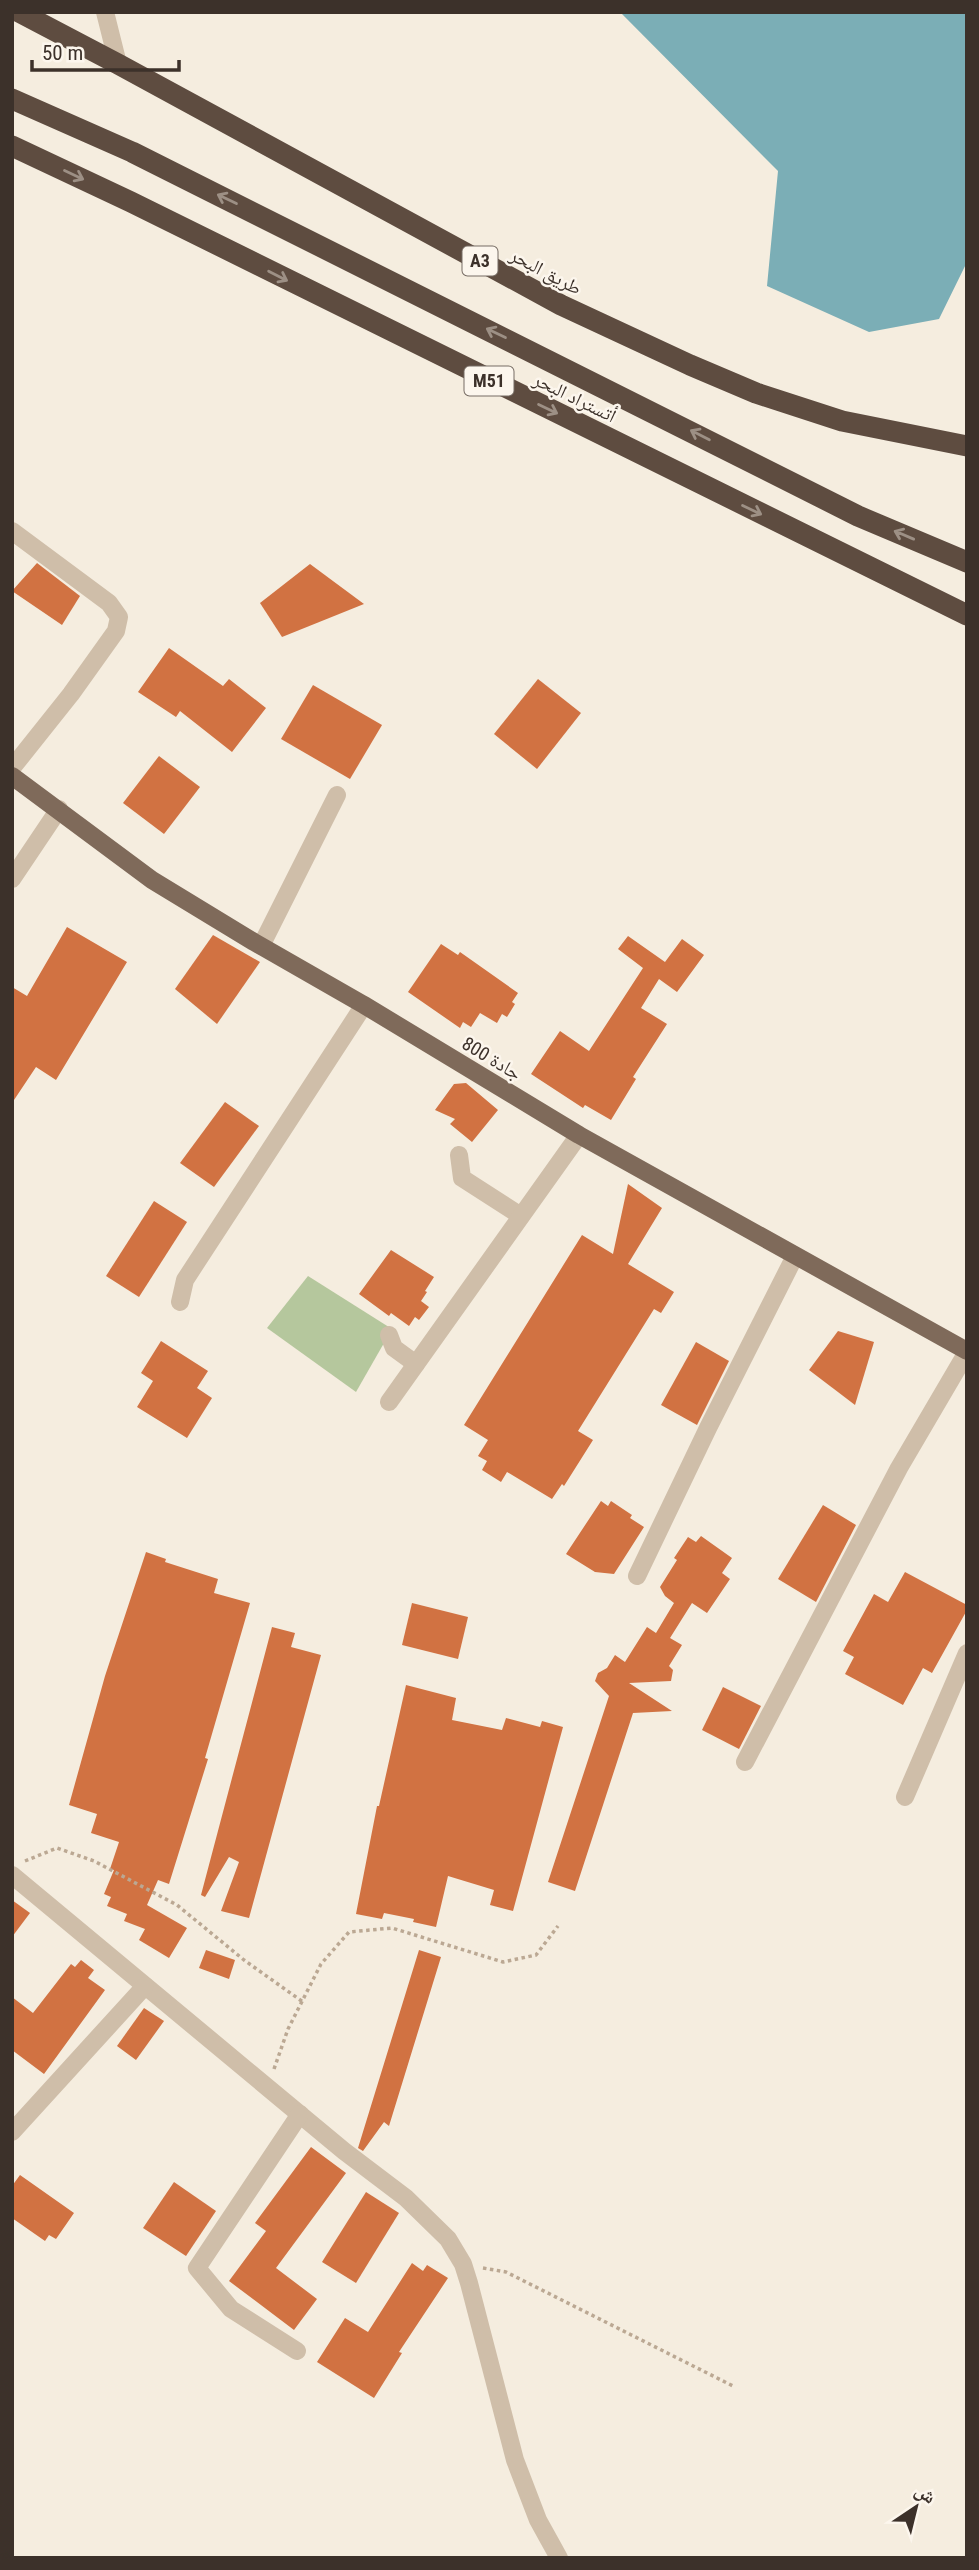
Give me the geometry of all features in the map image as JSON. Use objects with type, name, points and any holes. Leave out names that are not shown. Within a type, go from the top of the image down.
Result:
[{"type":"highway","name":"طريق البحر","points":[[19,12],[596,322],[756,393],[842,421],[967,446]]},
{"type":"highway","name":"أتستراد البحر","points":[[12,99],[132,152],[858,516],[967,562]]},
{"type":"highway","name":"أتستراد البحر","points":[[12,146],[131,202],[967,615]]},
{"type":"highway","points":[[921,438],[967,463]]},
{"type":"main road","name":"جادة 800","points":[[12,776],[152,880],[261,946],[579,1135],[967,1352]]},
{"type":"street","points":[[104,12],[118,64]]},
{"type":"street","points":[[12,531],[109,603],[119,617],[116,631],[71,694],[12,768]]},
{"type":"street","points":[[261,946],[337,795]]},
{"type":"street","points":[[12,879],[59,809]]},
{"type":"street","points":[[180,1302],[185,1280],[364,1005]]},
{"type":"street","points":[[389,1402],[579,1135]]},
{"type":"street","points":[[459,1155],[462,1178],[521,1216]]},
{"type":"street","points":[[636,1576],[795,1256]]},
{"type":"street","points":[[389,1335],[394,1348],[416,1364]]},
{"type":"street","points":[[745,1762],[899,1468],[967,1352]]},
{"type":"street","points":[[905,1797],[967,1653]]},
{"type":"street","points":[[15,1870],[145,1986],[420,2211],[448,2239],[463,2264],[515,2460],[538,2520],[559,2558]]},
{"type":"street","points":[[12,2132],[145,1986]]},
{"type":"street","points":[[297,2351],[231,2309],[197,2268],[299,2114]]},
{"type":"path","points":[[15,1870],[57,1848],[93,1861],[177,1905],[244,1960],[303,2002]]},
{"type":"path","points":[[267,2087],[288,2029],[321,1964],[349,1932],[392,1928],[503,1962],[536,1955],[558,1926]]},
{"type":"path","points":[[463,2264],[506,2272],[735,2387]]},
{"type":"green space","points":[[308,1276],[392,1329],[356,1392],[267,1328]]},
{"type":"water","points":[[620,12],[967,12],[967,262],[939,319],[869,332],[767,286],[778,171]]},
{"type":"building","points":[[37,563],[80,596],[62,625],[12,591]]},
{"type":"building","points":[[310,564],[364,604],[282,637],[260,603]]},
{"type":"building","points":[[169,648],[223,686],[229,679],[266,708],[232,752],[180,711],[176,717],[138,692]]},
{"type":"building","points":[[538,679],[581,713],[537,769],[494,734]]},
{"type":"building","points":[[313,685],[382,725],[350,779],[281,739]]},
{"type":"building","points":[[159,756],[200,787],[164,834],[123,803]]},
{"type":"building","points":[[67,927],[127,962],[56,1080],[36,1067],[12,1103],[12,987],[27,996]]},
{"type":"building","points":[[213,935],[260,962],[217,1024],[175,989]]},
{"type":"building","points":[[628,936],[665,962],[682,939],[704,955],[677,992],[659,979],[641,1008],[667,1024],[633,1077],[636,1079],[611,1120],[585,1105],[583,1108],[531,1074],[560,1031],[589,1051],[643,968],[618,949]]},
{"type":"building","points":[[441,944],[458,955],[460,952],[518,993],[507,1017],[502,1014],[497,1023],[480,1013],[471,1027],[463,1022],[460,1028],[408,992]]},
{"type":"building","points":[[466,1083],[498,1110],[472,1142],[450,1124],[455,1119],[435,1110],[454,1084]]},
{"type":"building","points":[[225,1102],[259,1126],[214,1187],[180,1163]]},
{"type":"building","points":[[628,1184],[662,1208],[628,1264],[674,1292],[661,1313],[654,1309],[578,1431],[593,1440],[564,1486],[562,1484],[552,1499],[507,1472],[501,1482],[482,1470],[487,1461],[478,1456],[488,1440],[464,1425],[582,1235],[613,1254]]},
{"type":"building","points":[[154,1201],[187,1222],[139,1297],[106,1276]]},
{"type":"building","points":[[391,1250],[434,1277],[421,1301],[429,1307],[419,1320],[415,1317],[409,1326],[391,1313],[389,1316],[359,1294]]},
{"type":"building","points":[[838,1331],[874,1342],[855,1405],[809,1370]]},
{"type":"building","points":[[161,1341],[208,1371],[197,1388],[212,1398],[187,1438],[137,1407],[153,1381],[141,1373]]},
{"type":"building","points":[[696,1342],[729,1361],[697,1425],[661,1405]]},
{"type":"building","points":[[601,1501],[608,1506],[611,1501],[644,1527],[614,1574],[595,1572],[566,1554]]},
{"type":"building","points":[[823,1505],[856,1525],[816,1602],[778,1579]]},
{"type":"building","points":[[701,1536],[732,1558],[722,1573],[730,1579],[707,1613],[692,1603],[670,1638],[682,1645],[669,1666],[673,1670],[671,1681],[629,1683],[672,1711],[633,1713],[575,1891],[548,1882],[609,1696],[595,1681],[598,1673],[607,1668],[615,1655],[625,1662],[647,1627],[656,1633],[674,1603],[665,1596],[660,1587],[688,1537],[696,1542]]},
{"type":"building","points":[[146,1552],[166,1559],[165,1562],[218,1579],[214,1593],[250,1603],[205,1758],[208,1759],[169,1884],[158,1880],[147,1905],[187,1928],[169,1958],[139,1940],[145,1929],[124,1921],[127,1914],[107,1906],[111,1897],[104,1894],[114,1870],[110,1869],[119,1842],[91,1833],[97,1814],[69,1805],[105,1676]]},
{"type":"building","points":[[905,1572],[967,1605],[967,1610],[932,1673],[923,1668],[903,1705],[845,1674],[854,1657],[843,1651],[874,1594],[888,1602]]},
{"type":"building","points":[[412,1603],[468,1617],[458,1659],[402,1645]]},
{"type":"building","points":[[272,1627],[295,1633],[291,1647],[321,1655],[249,1918],[221,1911],[239,1862],[229,1857],[205,1897],[201,1895]]},
{"type":"building","points":[[406,1685],[456,1698],[452,1720],[502,1730],[506,1718],[540,1727],[542,1721],[563,1727],[513,1911],[490,1905],[494,1890],[448,1876],[436,1927],[384,1913],[382,1919],[356,1914],[377,1806]]},
{"type":"building","points":[[723,1687],[761,1706],[739,1749],[702,1730]]},
{"type":"building","points":[[12,1900],[30,1913],[12,1937]]},
{"type":"building","points":[[206,1950],[235,1960],[229,1979],[199,1968]]},
{"type":"building","points":[[419,1950],[441,1957],[389,2126],[384,2122],[363,2151],[358,2148]]},
{"type":"building","points":[[81,1960],[94,1970],[88,1978],[105,1990],[44,2074],[12,2050],[12,1997],[33,2013],[71,1964],[75,1967]]},
{"type":"building","points":[[144,2008],[164,2021],[136,2060],[117,2046]]},
{"type":"building","points":[[311,2147],[346,2173],[276,2268],[317,2299],[294,2330],[229,2281],[266,2231],[255,2223]]},
{"type":"building","points":[[20,2175],[74,2213],[56,2239],[49,2235],[45,2241],[12,2218],[12,2186]]},
{"type":"building","points":[[174,2182],[216,2211],[186,2256],[143,2228]]},
{"type":"building","points":[[366,2192],[399,2213],[356,2283],[322,2262]]},
{"type":"building","points":[[412,2263],[423,2271],[427,2265],[448,2278],[399,2352],[402,2353],[374,2398],[317,2362],[345,2318],[368,2332]]}]
